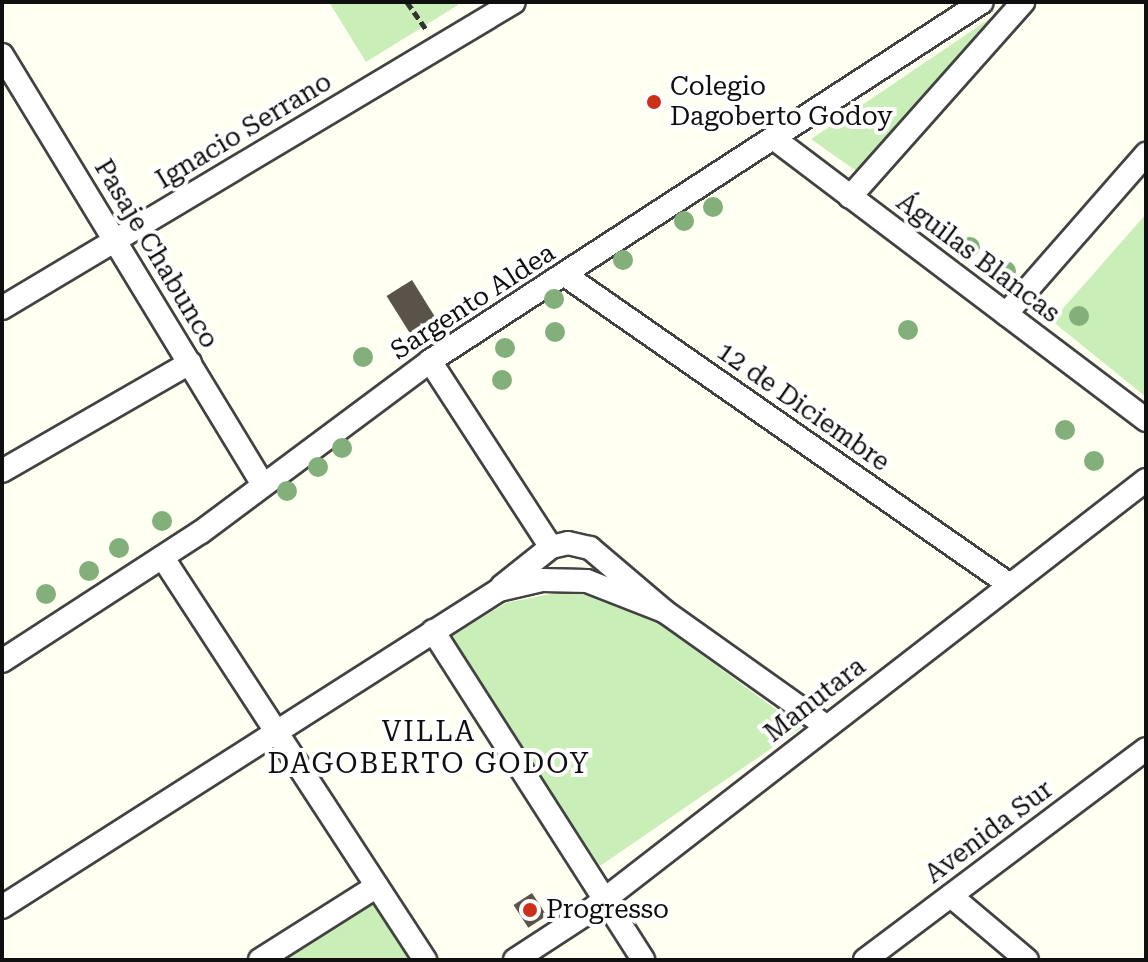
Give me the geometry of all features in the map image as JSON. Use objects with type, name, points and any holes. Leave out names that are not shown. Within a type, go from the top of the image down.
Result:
[{"type":"street","name":"Ignacio Serrano","points":[[2,308],[514,2]]},
{"type":"street","name":"Sargento Aldea","points":[[2,661],[163,558],[430,361],[776,140],[982,2]]},
{"type":"street","points":[[850,197],[1023,2]]},
{"type":"street","name":"Pasaje Chabunco","points":[[2,55],[262,483]]},
{"type":"street","name":"Águilas Blancas","points":[[776,140],[1146,420]]},
{"type":"street","points":[[1006,314],[1146,154]]},
{"type":"street","name":"12 de Diciembre","points":[[565,275],[1010,585]]},
{"type":"street","points":[[430,361],[551,547]]},
{"type":"street","points":[[2,471],[190,363]]},
{"type":"street","name":"Manutara","points":[[515,960],[604,899],[1146,480]]},
{"type":"street","points":[[2,907],[499,590],[551,547],[568,543],[590,548],[664,611],[826,726]]},
{"type":"street","points":[[163,558],[425,960]]},
{"type":"street","points":[[499,590],[563,580],[604,584],[664,611]]},
{"type":"street","points":[[433,631],[643,960]]},
{"type":"street","name":"Avenida Sur","points":[[865,960],[1146,749]]},
{"type":"street","points":[[260,960],[377,886]]},
{"type":"street","points":[[951,896],[1027,960]]},
{"type":"path","points":[[407,2],[439,47]]},
{"type":"green space","points":[[329,2],[456,2],[458,5],[366,62]]},
{"type":"green space","points":[[1001,11],[859,173],[811,139],[840,120]]},
{"type":"green space","points":[[1146,214],[1146,397],[1052,321]]},
{"type":"green space","name":"VILLA DAGOBERTO GODOY","points":[[566,591],[607,599],[656,621],[801,728],[600,866],[450,637],[506,603]]},
{"type":"green space","points":[[375,901],[413,960],[283,960]]},
{"type":"building","points":[[412,280],[436,318],[410,334],[387,296]]},
{"type":"building","name":"Progresso","points":[[532,893],[547,916],[528,928],[514,905]]},
{"type":"place","name":"Colegio Dagoberto Godoy","points":[[654,102]]},
{"type":"place","name":"Progresso","points":[[530,910]]},
{"type":"district","name":"VILLA DAGOBERTO GODOY","points":[[429,748]]}]
